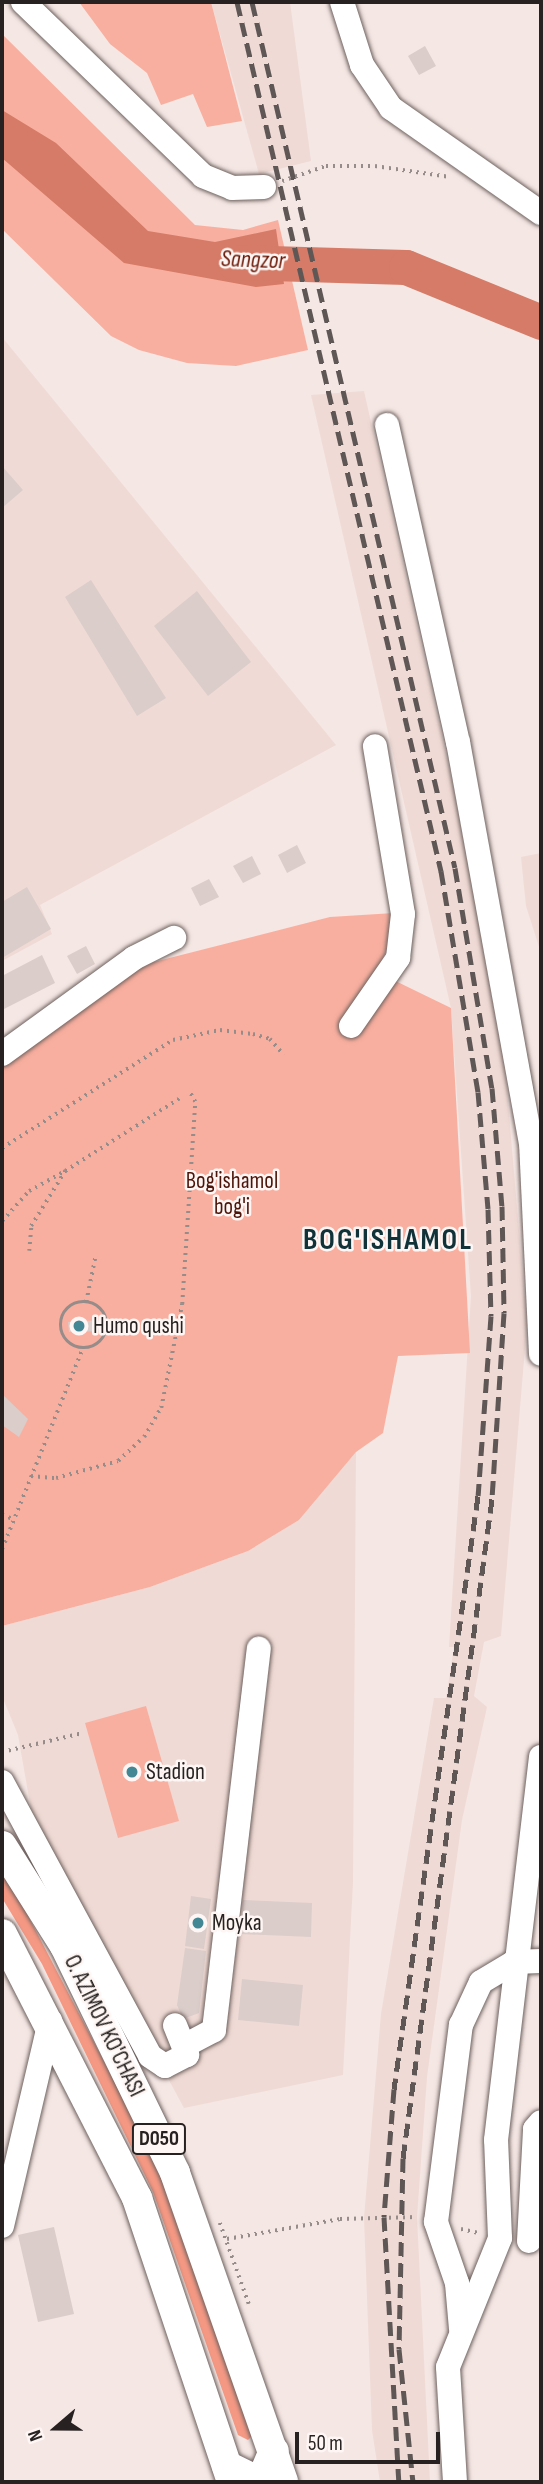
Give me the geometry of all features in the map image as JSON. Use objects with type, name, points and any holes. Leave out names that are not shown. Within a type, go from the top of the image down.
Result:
[{"type":"main road","name":"O. AZIMOV KO'CHASI","points":[[2,1846],[135,2057],[274,2451]]},
{"type":"main road","name":"O. AZIMOV KO'CHASI","points":[[2,1934],[50,2021],[137,2198],[229,2474]]},
{"type":"main road","points":[[229,2474],[254,2479],[264,2474],[274,2451]]},
{"type":"main road","name":"D050","points":[[274,2451],[283,2482]]},
{"type":"street","points":[[23,2],[203,176],[232,188],[264,187]]},
{"type":"street","points":[[342,2],[362,65],[391,108],[541,214]]},
{"type":"street","points":[[387,425],[461,755],[531,1142],[541,1354]]},
{"type":"street","points":[[351,1026],[398,958],[403,914],[375,746]]},
{"type":"street","points":[[2,1054],[134,958],[174,938]]},
{"type":"street","points":[[2,1782],[135,2057],[165,2066],[187,2055],[179,2035],[214,2030],[259,1648]]},
{"type":"street","points":[[455,2482],[448,2367],[500,2238],[496,2140],[514,1962],[541,1757]]},
{"type":"street","points":[[461,2334],[457,2283],[436,2222],[461,2025],[481,1982],[514,1962],[541,1961]]},
{"type":"street","points":[[2,2226],[50,2021]]},
{"type":"street","points":[[500,2238],[535,2241],[535,2130],[541,2122]]},
{"type":"path","points":[[264,187],[326,166],[375,166],[457,179]]},
{"type":"path","points":[[2,1148],[173,1040],[220,1030],[253,1034],[270,1039],[284,1055]]},
{"type":"path","points":[[32,1476],[55,1478],[118,1461],[144,1437],[161,1408],[182,1304],[195,1102],[190,1091]]},
{"type":"path","points":[[2,1221],[29,1191],[180,1098]]},
{"type":"path","points":[[29,1251],[31,1226],[65,1171]]},
{"type":"path","points":[[86,1302],[95,1258]]},
{"type":"path","points":[[86,1302],[100,1308],[107,1323],[98,1344],[83,1348],[68,1341],[61,1327],[71,1306],[86,1302]]},
{"type":"path","points":[[2,1549],[83,1348]]},
{"type":"path","points":[[2,1515],[13,1519]]},
{"type":"path","points":[[2,1752],[83,1733]]},
{"type":"path","points":[[227,2239],[340,2219],[436,2222],[500,2238]]},
{"type":"shaded area","points":[[211,2],[290,2],[311,161],[259,174]]},
{"type":"shaded area","points":[[2,337],[336,745],[40,905],[52,934],[2,961]]},
{"type":"shaded area","points":[[364,391],[498,986],[527,1324],[501,1636],[484,1642],[474,1696],[487,1707],[462,1820],[427,2077],[417,2217],[430,2482],[380,2482],[372,2430],[364,2218],[381,2014],[434,1698],[446,1698],[454,1647],[449,1647],[471,1296],[451,1008],[311,395]]},
{"type":"shaded area","points":[[541,853],[541,953],[526,906],[521,857]]},
{"type":"shaded area","points":[[356,1452],[353,1882],[343,2075],[184,2108],[35,1832],[18,1735],[2,1696],[2,1626],[150,1587],[248,1551],[299,1520]]},
{"type":"shaded area","points":[[2,1866],[167,2182],[252,2436],[248,2440],[238,2435],[153,2192],[42,1964],[2,1898]]},
{"type":"green space","points":[[79,2],[211,2],[242,121],[207,127],[193,94],[161,105],[147,73],[110,44]]},
{"type":"green space","points":[[2,34],[195,225],[243,230],[278,220],[308,350],[236,366],[187,363],[139,350],[111,336],[2,229]]},
{"type":"green space","name":"Bog'ishamol bog'i","points":[[394,913],[392,938],[377,972],[451,1008],[470,1353],[398,1356],[383,1433],[356,1452],[299,1520],[248,1551],[150,1587],[2,1626],[2,1059],[134,967],[330,917]]},
{"type":"green space","name":"Stadion","points":[[146,1706],[179,1821],[118,1838],[85,1723]]},
{"type":"water","points":[[2,110],[56,143],[148,231],[215,242],[276,229],[284,284],[256,287],[124,263],[2,158]]},
{"type":"building","points":[[425,46],[436,66],[419,75],[408,56]]},
{"type":"building","points":[[2,466],[23,490],[2,508]]},
{"type":"building","points":[[91,580],[166,698],[137,716],[65,597]]},
{"type":"building","points":[[197,591],[251,662],[208,696],[154,626]]},
{"type":"building","points":[[297,845],[306,863],[287,873],[278,855]]},
{"type":"building","points":[[252,856],[261,874],[243,883],[233,866]]},
{"type":"building","points":[[209,879],[219,897],[200,906],[191,888]]},
{"type":"building","points":[[27,887],[51,929],[2,958],[2,902]]},
{"type":"building","points":[[86,946],[95,964],[77,974],[67,956]]},
{"type":"building","points":[[42,955],[55,983],[2,1010],[2,976]]},
{"type":"building","points":[[103,1320],[103,1331],[69,1332],[68,1322]]},
{"type":"building","points":[[2,1394],[28,1419],[19,1437],[2,1425]]},
{"type":"building","name":"Moyka","points":[[191,1896],[211,1899],[204,1949],[185,1946]]},
{"type":"building","points":[[243,1900],[312,1903],[311,1937],[241,1934]]},
{"type":"building","points":[[185,1948],[206,1951],[199,2013],[183,2019],[177,2005]]},
{"type":"building","points":[[242,1979],[303,1985],[299,2026],[238,2020]]},
{"type":"building","points":[[54,2227],[74,2314],[38,2322],[18,2235]]},
{"type":"waterway","name":"Sangzor","points":[[234,262],[406,267],[541,322]]},
{"type":"railway","points":[[237,2],[441,871],[478,1092],[488,1209],[491,1316],[478,1496],[394,2089],[384,2217],[399,2482]]},
{"type":"railway","points":[[252,2],[455,868],[492,1088],[502,1206],[504,1313],[492,1499],[403,2158],[399,2349],[413,2482]]},
{"type":"place","name":"Humo qushi","points":[[79,1326]]},
{"type":"place","name":"Stadion","points":[[132,1772]]},
{"type":"place","name":"Moyka","points":[[198,1923]]},
{"type":"district","name":"BOG'ISHAMOL","points":[[388,1240]]}]
